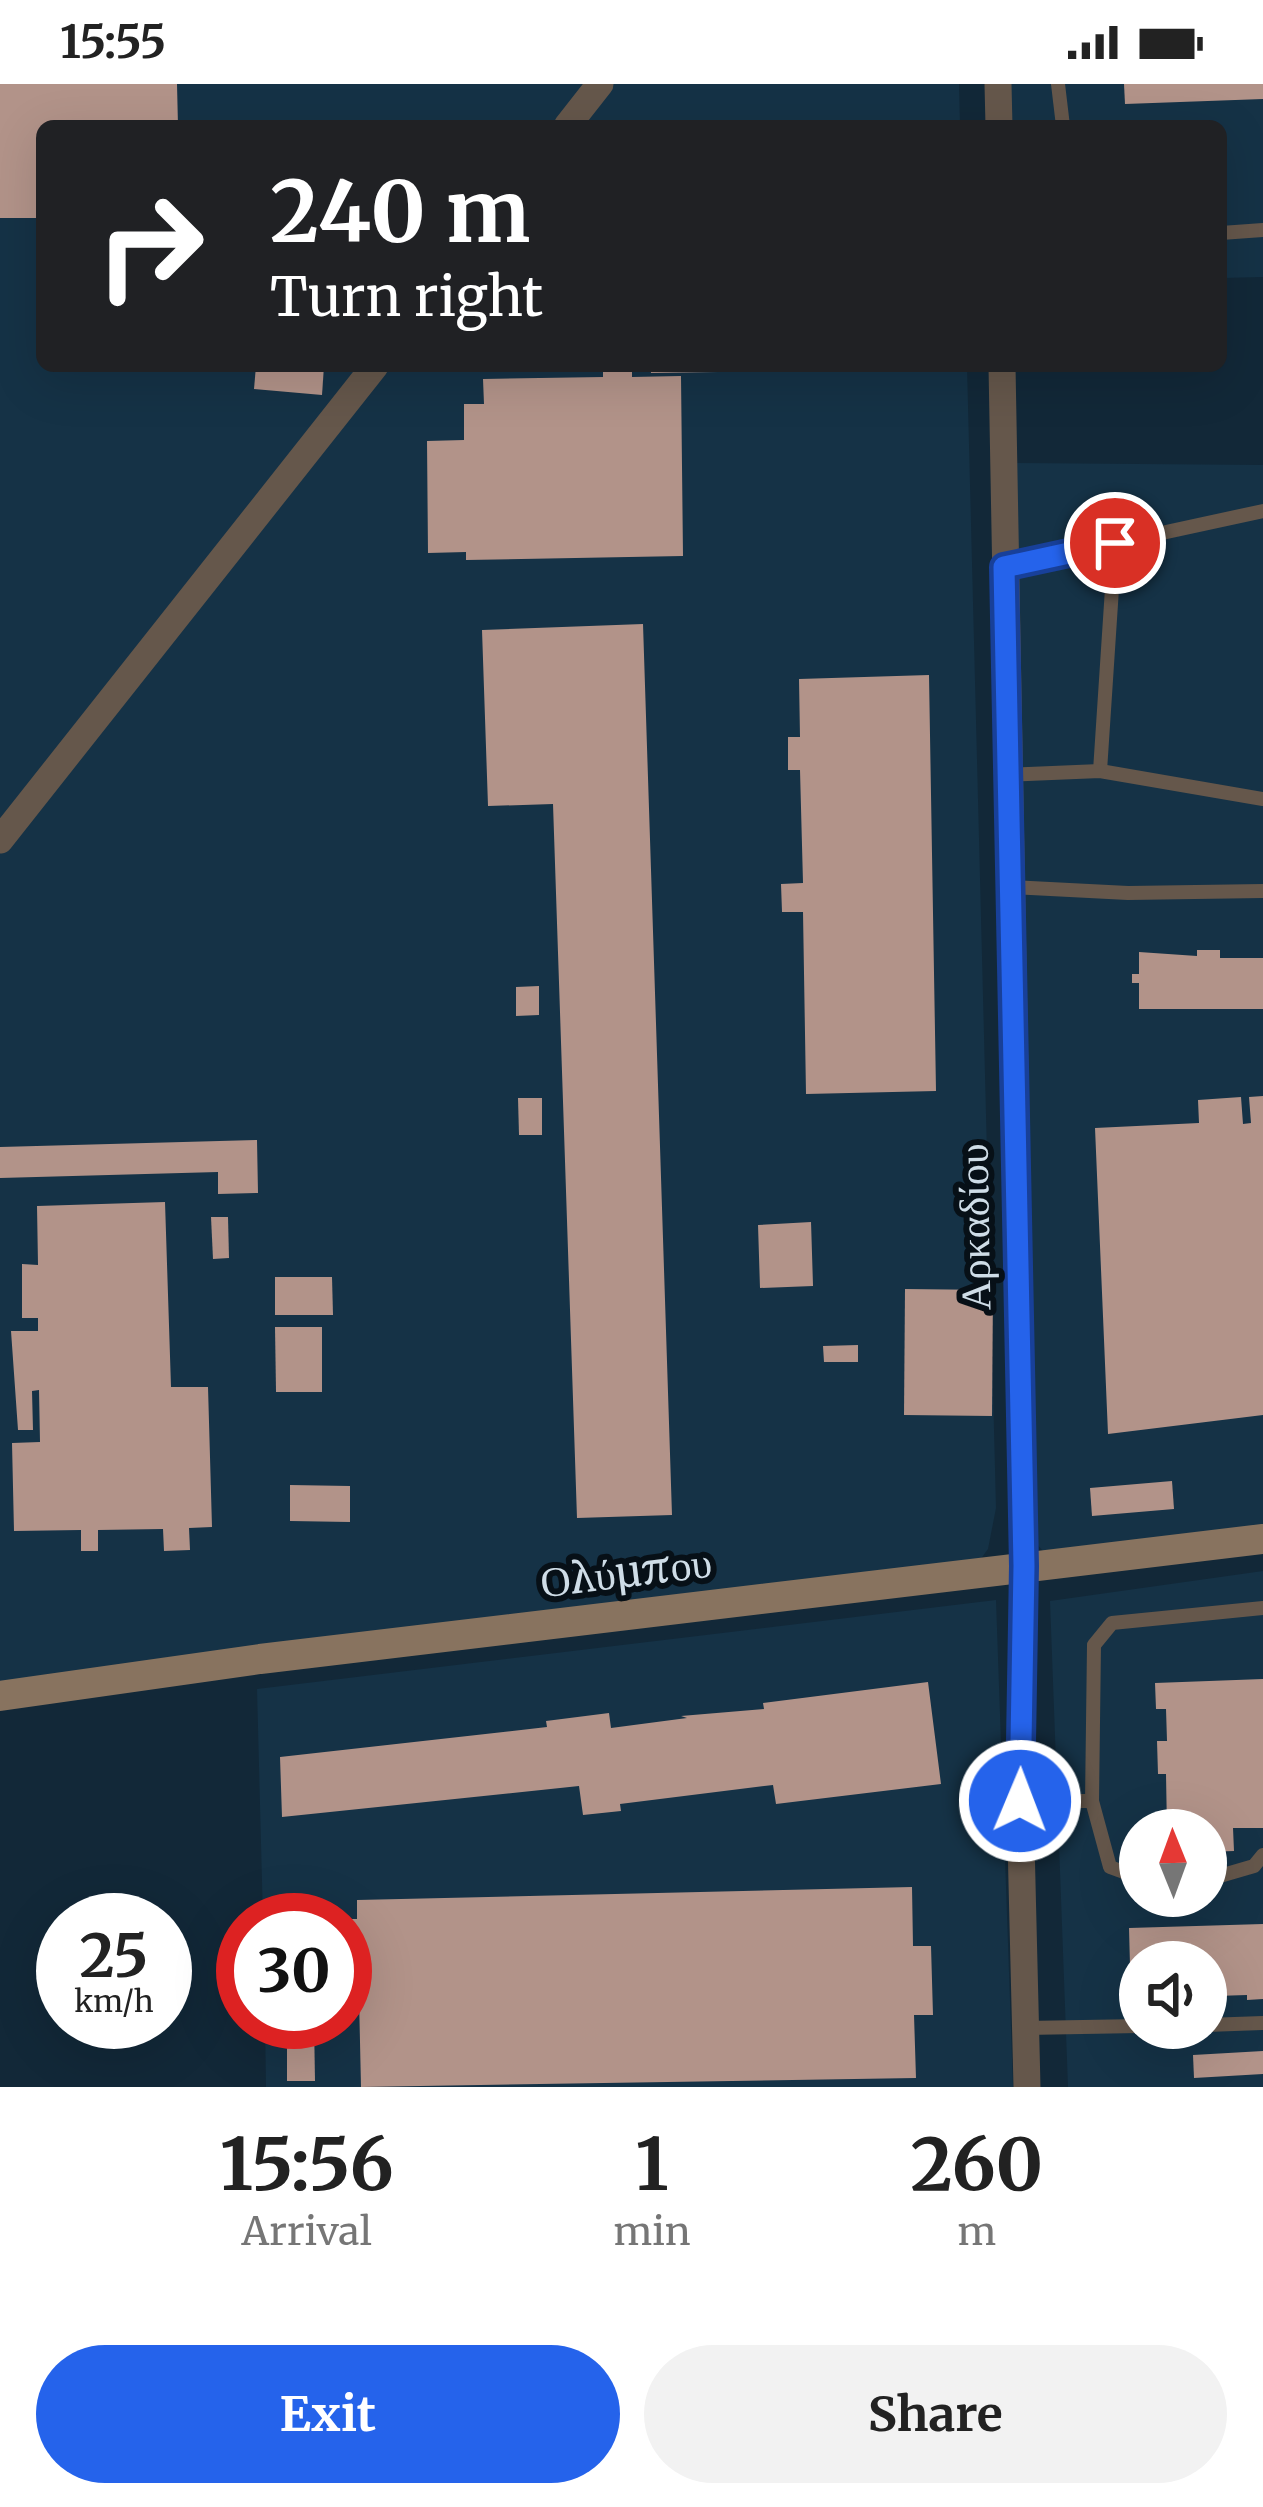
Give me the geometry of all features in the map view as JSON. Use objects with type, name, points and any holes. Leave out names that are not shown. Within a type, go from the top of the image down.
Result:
[{"type":"main road","name":"Ολύμπου","points":[[0,1696],[260,1659],[1263,1539]]},
{"type":"street","points":[[572,120],[600,84]]},
{"type":"street","points":[[998,84],[998,120]]},
{"type":"street","points":[[0,840],[370,372]]},
{"type":"street","name":"Αρκαδίου","points":[[1002,372],[1024,1566],[1020,1801],[1027,2087]]},
{"type":"lane","points":[[1058,84],[1062,120]]},
{"type":"lane","points":[[1227,233],[1263,230]]},
{"type":"lane","points":[[1004,567],[1263,511]]},
{"type":"lane","points":[[1100,771],[1115,543]]},
{"type":"lane","points":[[1007,775],[1100,771],[1263,799]]},
{"type":"lane","points":[[1009,887],[1128,893],[1263,891]]},
{"type":"lane","points":[[1119,1870],[1110,1867],[1092,1801],[1094,1645],[1112,1623],[1263,1609]]},
{"type":"lane","points":[[1020,1801],[1092,1801]]},
{"type":"lane","points":[[1227,1874],[1254,1866],[1263,1855]]},
{"type":"lane","points":[[1227,2024],[1263,2023]]},
{"type":"lane","points":[[1025,2028],[1119,2026]]},
{"type":"shaded area","points":[[0,84],[959,84],[960,120],[36,120],[36,372],[967,372],[996,1508],[988,1549],[980,1560],[0,1685]]},
{"type":"shaded area","points":[[1006,84],[1263,84],[1263,277],[1227,278],[1227,120],[1007,120]]},
{"type":"shaded area","points":[[1011,463],[1263,465],[1263,1525],[1043,1551],[1034,1541]]},
{"type":"shaded area","points":[[1263,1571],[1263,2087],[1068,2087],[1050,1601]]},
{"type":"shaded area","points":[[996,1600],[1013,2087],[266,2087],[265,2049],[372,2049],[372,1893],[262,1893],[257,1689]]},
{"type":"building","points":[[0,84],[177,84],[178,120],[36,120],[36,218],[0,218]]},
{"type":"building","points":[[1124,84],[1263,84],[1263,99],[1125,104]]},
{"type":"building","points":[[255,372],[324,372],[322,395],[254,389]]},
{"type":"building","points":[[603,372],[681,376],[683,556],[466,560],[466,552],[428,553],[427,441],[464,440],[464,404],[484,404],[483,379],[603,377]]},
{"type":"building","points":[[643,624],[672,1515],[577,1518],[553,804],[488,806],[482,630]]},
{"type":"building","points":[[929,675],[936,1091],[806,1094],[803,912],[782,912],[781,884],[803,883],[800,770],[788,770],[788,737],[800,737],[799,679]]},
{"type":"building","points":[[1197,950],[1220,950],[1220,958],[1263,958],[1263,1009],[1139,1009],[1139,983],[1132,983],[1132,974],[1139,974],[1139,952],[1197,956]]},
{"type":"building","points":[[539,986],[539,1015],[516,1016],[516,987]]},
{"type":"building","points":[[1263,1096],[1263,1415],[1108,1434],[1095,1128],[1199,1123],[1198,1100],[1241,1097],[1243,1124],[1251,1123],[1249,1097]]},
{"type":"building","points":[[518,1098],[542,1098],[542,1135],[519,1135]]},
{"type":"building","points":[[257,1140],[258,1193],[218,1194],[218,1172],[0,1178],[0,1147]]},
{"type":"building","points":[[165,1202],[171,1387],[208,1387],[212,1527],[189,1528],[190,1550],[164,1551],[163,1529],[98,1530],[98,1551],[81,1551],[81,1530],[14,1531],[12,1443],[40,1442],[39,1390],[32,1391],[33,1430],[18,1430],[11,1331],[38,1331],[38,1318],[22,1318],[22,1264],[38,1265],[37,1206]]},
{"type":"building","points":[[211,1217],[228,1217],[229,1258],[213,1259]]},
{"type":"building","points":[[811,1222],[813,1286],[760,1288],[758,1225]]},
{"type":"building","points":[[275,1277],[332,1277],[333,1315],[275,1315]]},
{"type":"building","points":[[905,1289],[993,1290],[992,1416],[904,1415]]},
{"type":"building","points":[[275,1327],[322,1327],[322,1392],[276,1392]]},
{"type":"building","points":[[858,1345],[858,1362],[824,1362],[823,1346]]},
{"type":"building","points":[[1172,1481],[1174,1509],[1092,1516],[1090,1488]]},
{"type":"building","points":[[290,1485],[350,1486],[350,1522],[290,1521]]},
{"type":"building","points":[[1263,1679],[1263,1828],[1233,1828],[1234,1851],[1227,1851],[1227,1809],[1167,1809],[1166,1774],[1158,1774],[1157,1741],[1167,1741],[1166,1709],[1156,1709],[1155,1683]]},
{"type":"building","points":[[928,1682],[941,1784],[776,1804],[773,1785],[620,1804],[621,1811],[583,1815],[579,1786],[282,1817],[280,1757],[547,1727],[546,1721],[609,1713],[611,1728]]},
{"type":"building","points":[[912,1887],[913,1946],[931,1946],[933,2015],[914,2015],[916,2078],[361,2087],[360,2049],[372,2049],[372,1900]]},
{"type":"building","points":[[1263,1924],[1263,1999],[1227,1996],[1227,1941],[1129,1941],[1129,1928]]},
{"type":"building","points":[[287,2049],[314,2049],[315,2081],[287,2081]]},
{"type":"building","points":[[1263,2051],[1263,2074],[1194,2078],[1193,2055]]},
{"type":"route","points":[[1020,1801],[1024,1566],[1004,567],[1115,543]]}]
